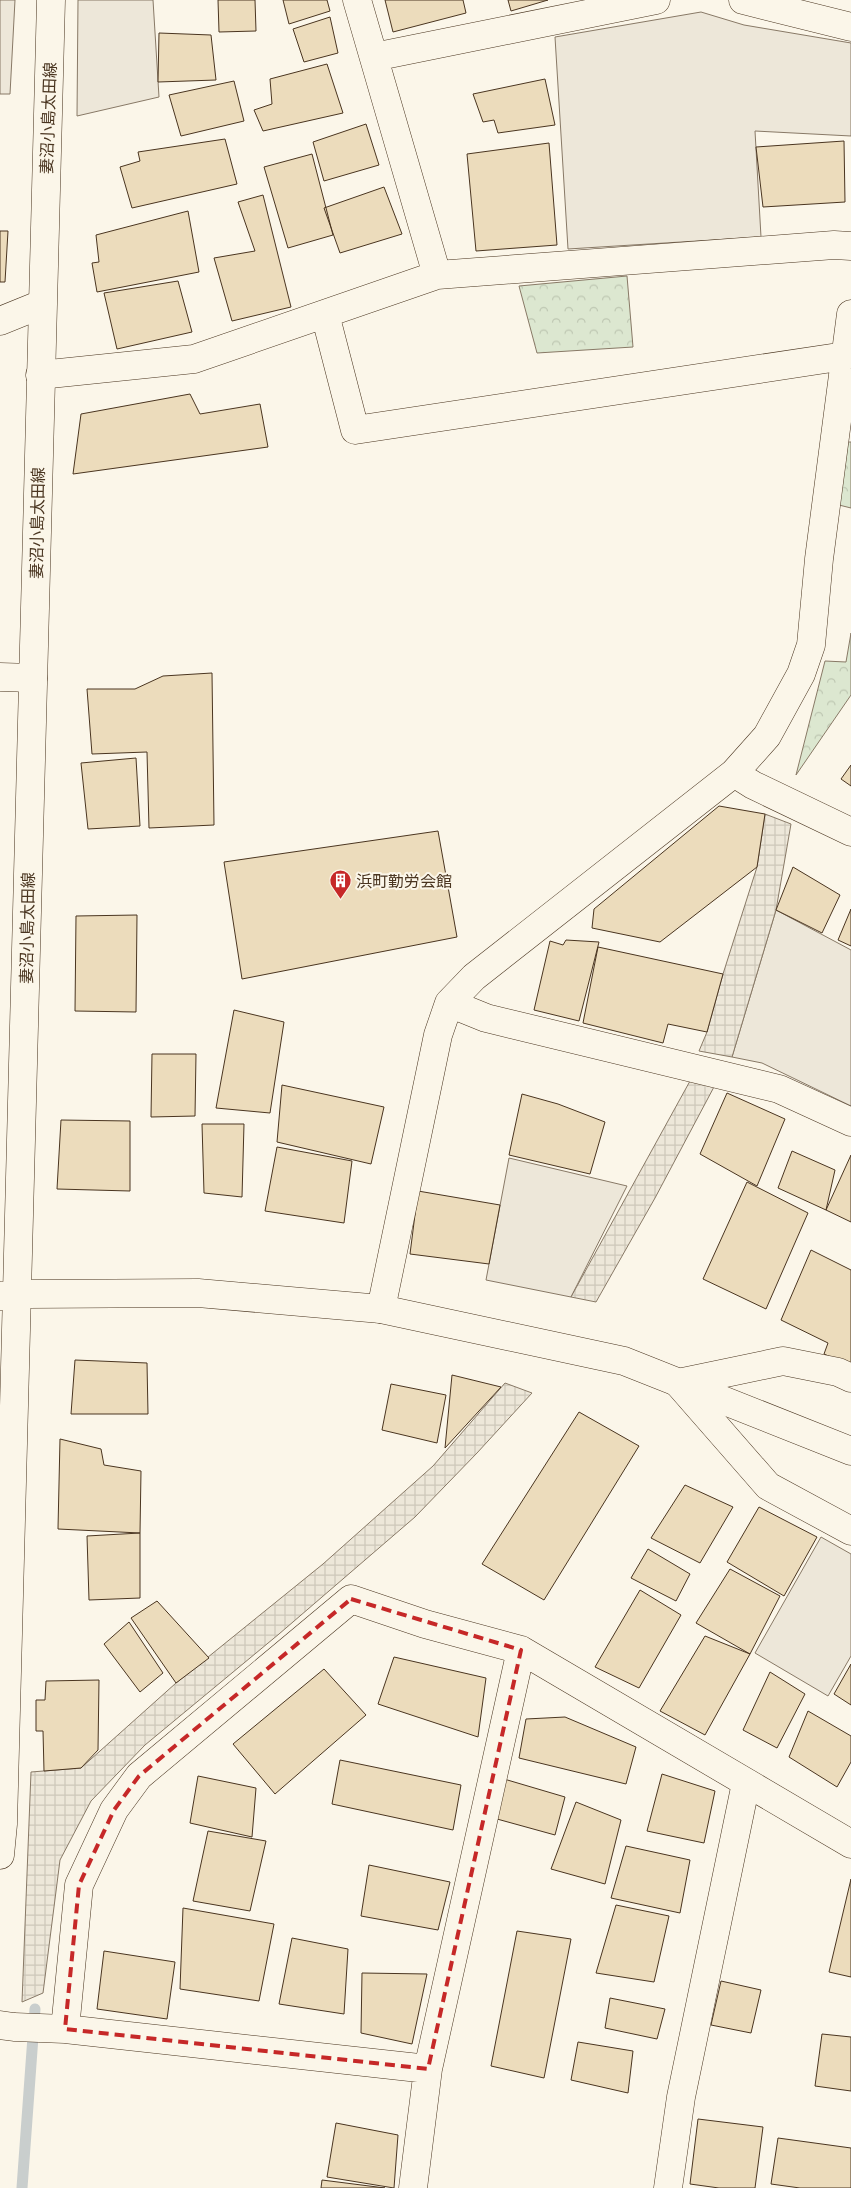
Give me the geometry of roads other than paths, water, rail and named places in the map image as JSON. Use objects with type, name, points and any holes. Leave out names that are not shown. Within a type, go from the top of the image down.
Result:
[{"type":"street","name":"妻沼小島太田線","points":[[0,1855],[2,1825],[8,1295],[32,678],[51,0]]},
{"type":"street","points":[[357,0],[437,276]]},
{"type":"street","points":[[374,58],[656,0]]},
{"type":"street","points":[[743,0],[851,27]]},
{"type":"street","points":[[40,375],[194,359],[437,276],[834,245],[851,246]]},
{"type":"street","points":[[0,321],[42,304]]},
{"type":"street","points":[[324,314],[355,430],[845,356]]},
{"type":"street","points":[[381,1309],[438,1035],[450,1003],[474,977],[734,773],[767,736],[802,674],[811,645],[819,559],[851,314]]},
{"type":"street","points":[[0,678],[32,678]]},
{"type":"street","points":[[734,773],[753,785],[851,832]]},
{"type":"street","points":[[450,1003],[486,1018],[779,1089],[851,1122]]},
{"type":"street","points":[[8,1295],[198,1292],[381,1309],[624,1362],[851,1451]]},
{"type":"street","points":[[678,1383],[783,1361],[838,1372],[851,1378]]},
{"type":"street","points":[[678,1383],[768,1486],[851,1531]]},
{"type":"street","points":[[56,2029],[80,1885],[114,1810],[139,1776],[351,1599],[425,1624],[521,1650],[851,1844]]},
{"type":"street","points":[[413,2188],[428,2069],[521,1650]]},
{"type":"street","points":[[668,2188],[681,2097],[746,1783]]},
{"type":"street","points":[[7,2026],[56,2029],[428,2069]]},
{"type":"waterway","points":[[22,2188],[35,2009]]},
{"type":"place","name":"浜町勤労会館","points":[[340,899]]}]
